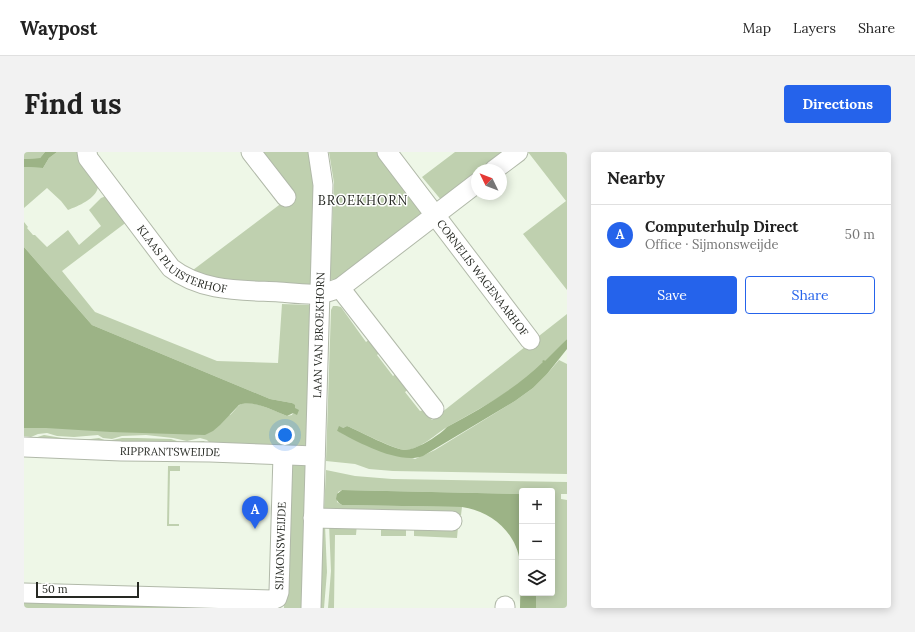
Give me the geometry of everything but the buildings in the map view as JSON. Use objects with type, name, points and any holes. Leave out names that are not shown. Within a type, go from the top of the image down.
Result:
[{"type":"street","name":"KLAAS PLUISTERHOF","points":[[87,152],[88,158],[171,268],[178,273],[204,285],[221,289],[319,294]]},
{"type":"street","points":[[252,152],[286,197]]},
{"type":"street","name":"LAAN VAN BROEKHORN","points":[[311,608],[323,185],[318,152]]},
{"type":"street","points":[[387,152],[435,216]]},
{"type":"street","points":[[502,164],[518,152]]},
{"type":"street","name":"CORNELIS WAGENAARHOF","points":[[319,294],[340,288],[471,188]]},
{"type":"street","name":"CORNELIS WAGENAARHOF","points":[[435,216],[530,340]]},
{"type":"street","points":[[340,288],[434,409]]},
{"type":"street","name":"RIPPRANTSWEIJDE","points":[[24,447],[315,456]]},
{"type":"street","name":"SIJMONSWEIJDE","points":[[24,593],[272,600],[277,598],[279,592],[283,455]]},
{"type":"street","points":[[313,518],[452,521]]},
{"type":"shaded area","points":[[24,152],[45,152],[40,158],[24,159]]},
{"type":"shaded area","points":[[45,152],[57,152],[49,158],[43,168],[24,167],[24,159],[40,158]]},
{"type":"shaded area","points":[[57,152],[83,152],[97,179],[97,191],[86,202],[68,210],[47,188],[24,208],[24,167],[43,168],[49,158]]},
{"type":"shaded area","points":[[260,152],[311,152],[315,181],[314,286],[214,279],[193,270],[291,196]]},
{"type":"shaded area","points":[[329,152],[377,152],[425,215],[344,278],[330,280],[334,183]]},
{"type":"shaded area","points":[[455,152],[507,152],[491,164],[471,164],[471,179],[442,201],[422,177]]},
{"type":"shaded area","points":[[528,152],[567,152],[567,290],[523,234],[566,201]]},
{"type":"shaded area","points":[[106,196],[128,221],[62,271],[95,312],[217,361],[278,363],[282,304],[309,305],[309,312],[313,312],[306,444],[304,446],[211,444],[207,440],[200,438],[187,441],[146,435],[122,436],[112,439],[103,438],[98,435],[74,437],[57,436],[47,433],[38,434],[31,437],[24,436],[24,428],[63,428],[230,415],[241,404],[245,403],[251,403],[264,407],[287,416],[292,415],[295,408],[292,403],[270,399],[92,325],[24,247],[24,222],[33,235],[35,235],[47,247],[68,230],[79,245],[101,226],[89,210],[101,198]]},
{"type":"shaded area","points":[[24,247],[92,325],[270,399],[292,403],[295,405],[295,408],[299,410],[297,415],[293,413],[287,416],[263,406],[250,403],[239,405],[220,425],[205,435],[24,428]]},
{"type":"shaded area","points":[[333,306],[341,307],[366,342],[370,339],[380,352],[377,355],[393,376],[397,373],[409,389],[405,392],[420,411],[424,410],[432,420],[567,314],[567,339],[536,370],[506,392],[447,427],[417,447],[406,450],[401,449],[386,444],[347,426],[337,431],[415,459],[435,450],[515,401],[533,388],[559,360],[567,364],[567,474],[393,471],[369,469],[355,464],[326,461],[331,310]]},
{"type":"shaded area","points":[[567,339],[567,349],[547,374],[533,388],[515,401],[423,456],[413,458],[391,455],[367,446],[337,431],[339,426],[343,428],[347,426],[393,447],[406,450],[414,448],[432,439],[447,427],[485,406],[509,390],[532,372],[543,362],[542,361],[545,361]]},
{"type":"shaded area","points":[[44,435],[82,440],[99,438],[107,441],[122,438],[137,438],[171,439],[183,443],[204,441],[208,446],[31,439]]},
{"type":"shaded area","points":[[293,460],[304,461],[309,468],[305,608],[284,608],[288,471]]},
{"type":"shaded area","points":[[168,466],[180,466],[180,471],[170,471],[169,524],[179,524],[179,526],[167,526]]},
{"type":"shaded area","points":[[326,470],[355,476],[392,479],[567,482],[567,494],[561,494],[561,499],[567,500],[567,608],[536,608],[536,596],[555,596],[555,488],[519,488],[519,494],[342,490],[338,492],[337,502],[342,505],[462,507],[461,515],[330,512],[324,510]]},
{"type":"shaded area","points":[[342,490],[519,494],[519,556],[518,551],[508,532],[492,518],[473,509],[462,507],[342,505],[336,499],[337,494]]},
{"type":"shaded area","points":[[329,524],[357,524],[356,535],[335,535],[334,608],[328,608],[331,571]]},
{"type":"shaded area","points":[[325,525],[327,572],[324,608],[317,608],[320,530]]},
{"type":"shaded area","points":[[381,525],[406,525],[406,536],[381,536]]},
{"type":"shaded area","points":[[414,526],[458,527],[457,538],[414,536]]},
{"type":"shaded area","points":[[520,596],[536,596],[536,608],[520,608]]},
{"type":"shaded area","points":[[24,599],[207,604],[207,608],[24,608]]},
{"type":"place","name":"Computerhulp Direct","points":[[255,529]]},
{"type":"district","name":"BROEKHORN","points":[[363,200]]}]
